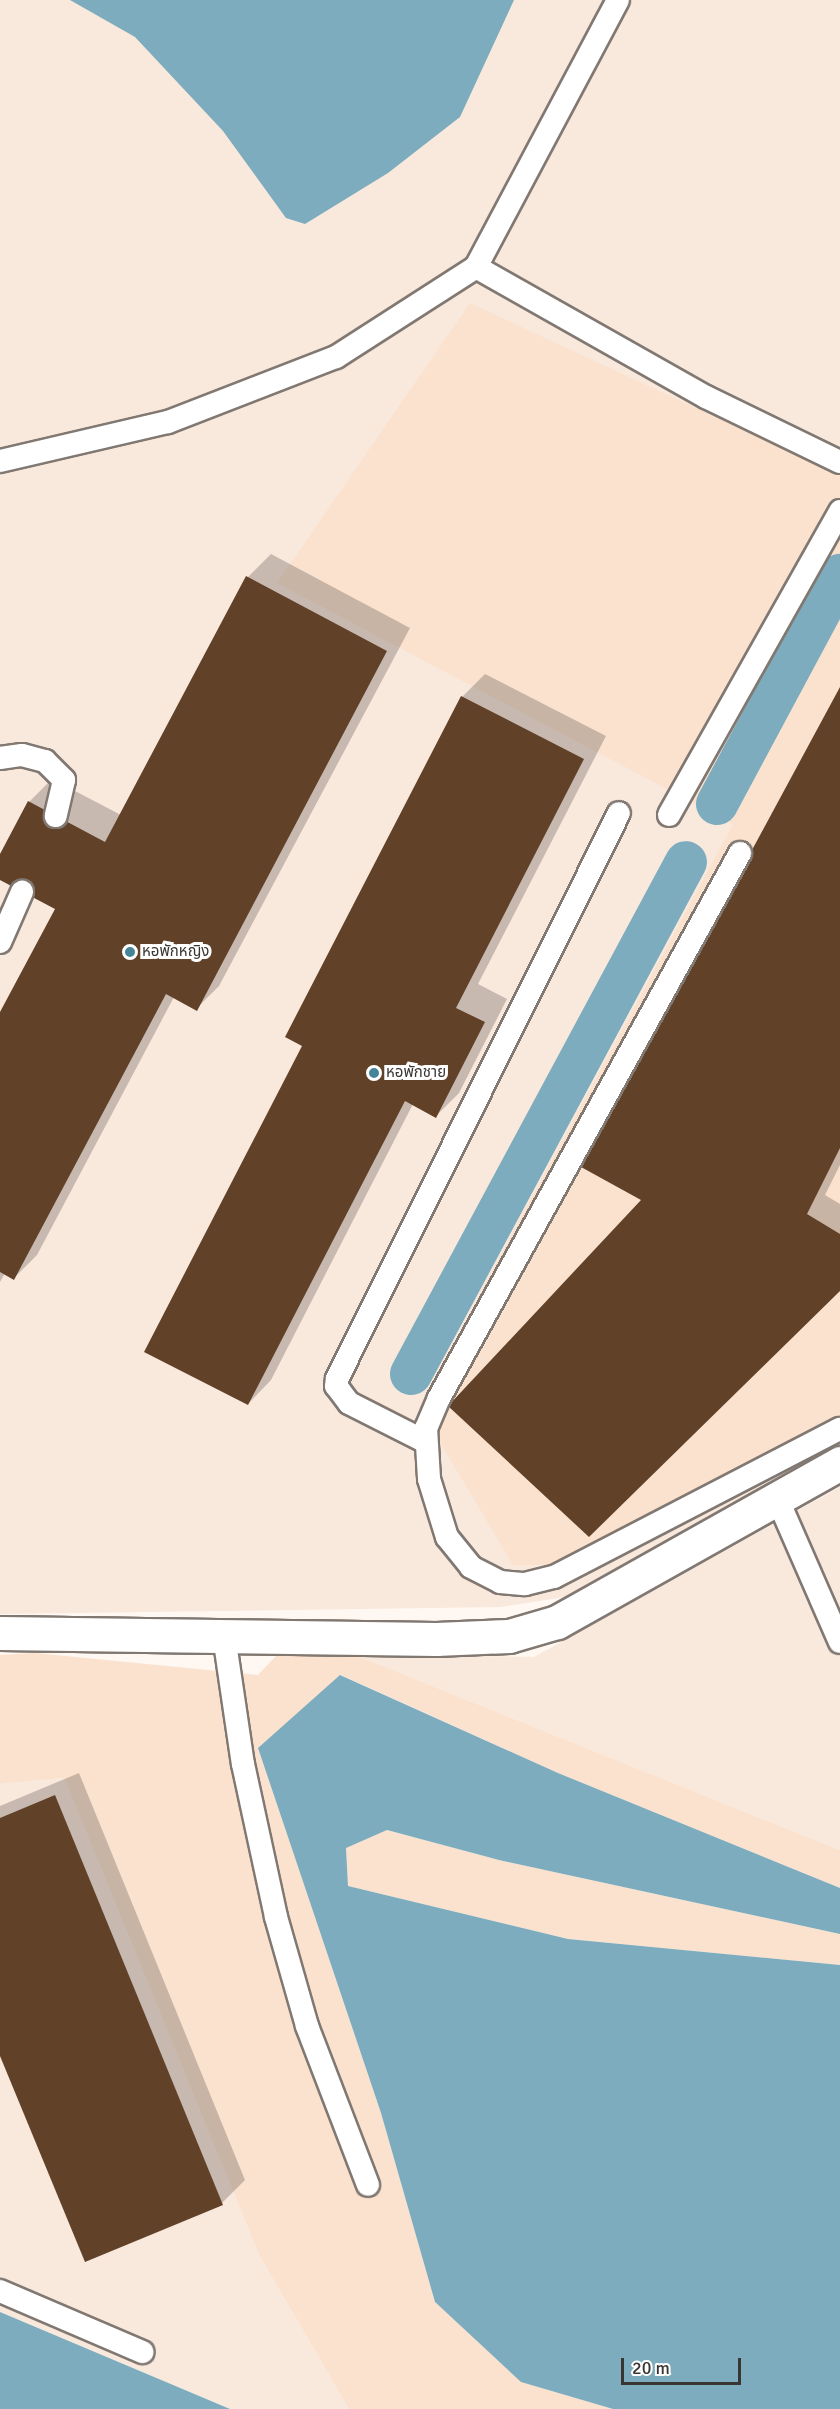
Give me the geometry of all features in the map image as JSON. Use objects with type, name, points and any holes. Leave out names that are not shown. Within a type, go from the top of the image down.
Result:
[{"type":"street","points":[[0,1633],[436,1639],[497,1637],[526,1632],[557,1622],[840,1462]]},
{"type":"lane","points":[[0,461],[168,422],[336,357],[476,267],[618,0]]},
{"type":"lane","points":[[476,267],[706,397],[840,462]]},
{"type":"lane","points":[[669,815],[840,511]]},
{"type":"lane","points":[[0,758],[22,755],[45,761],[64,780],[56,816]]},
{"type":"lane","points":[[426,1442],[349,1403],[336,1386],[337,1379],[618,813]]},
{"type":"lane","points":[[740,853],[439,1398],[426,1428],[433,1499],[447,1537],[471,1567],[500,1582],[525,1584],[554,1577],[840,1429]]},
{"type":"lane","points":[[0,942],[22,892]]},
{"type":"lane","points":[[777,1498],[840,1642]]},
{"type":"lane","points":[[224,1636],[243,1764],[276,1917],[307,2026],[368,2185]]},
{"type":"lane","points":[[0,2291],[142,2352]]},
{"type":"shaded area","points":[[0,0],[840,0],[840,1447],[571,1596],[500,1607],[0,1614]]},
{"type":"shaded area","points":[[470,303],[840,475],[840,1431],[547,1565],[513,1565],[419,1407],[733,824],[277,583]]},
{"type":"shaded area","points":[[840,1487],[840,1850],[353,1654],[534,1657]]},
{"type":"shaded area","points":[[35,1653],[258,1675],[276,1656],[353,1654],[840,1850],[840,1888],[558,1773],[341,1675],[258,1748],[381,2113],[435,2302],[521,2382],[613,2409],[349,2409],[259,2255],[64,1778],[0,1784],[0,1655]]},
{"type":"shaded area","points":[[64,1778],[259,2255],[349,2409],[230,2409],[0,2312],[0,1784]]},
{"type":"shaded area","points":[[387,1830],[499,1860],[840,1934],[840,1965],[568,1939],[348,1886],[346,1847]]},
{"type":"water","points":[[70,0],[514,0],[460,117],[388,173],[305,224],[286,218],[223,131],[135,37]]},
{"type":"water","points":[[340,1675],[558,1773],[840,1888],[840,1934],[499,1860],[387,1830],[346,1848],[348,1886],[568,1939],[840,1965],[840,2409],[613,2409],[521,2382],[435,2302],[381,2113],[258,1748]]},
{"type":"water","points":[[0,2312],[230,2409],[0,2409]]},
{"type":"building","name":"หอพักหญิง","points":[[246,576],[387,651],[197,1011],[166,994],[14,1280],[0,1272],[0,1012],[55,909],[0,880],[0,854],[28,801],[105,842]]},
{"type":"building","points":[[840,687],[840,1148],[807,1214],[840,1234],[840,1291],[589,1537],[448,1406],[641,1200],[581,1167]]},
{"type":"building","name":"หอพักชาย","points":[[461,696],[584,759],[456,1008],[485,1022],[436,1118],[405,1101],[248,1405],[144,1352],[302,1046],[285,1037]]},
{"type":"building","points":[[55,1795],[223,2205],[85,2262],[0,2056],[0,1818]]},
{"type":"waterway","points":[[717,804],[840,575]]},
{"type":"waterway","points":[[411,1374],[686,862]]},
{"type":"place","name":"หอพักหญิง","points":[[130,952]]},
{"type":"place","name":"หอพักชาย","points":[[374,1073]]}]
